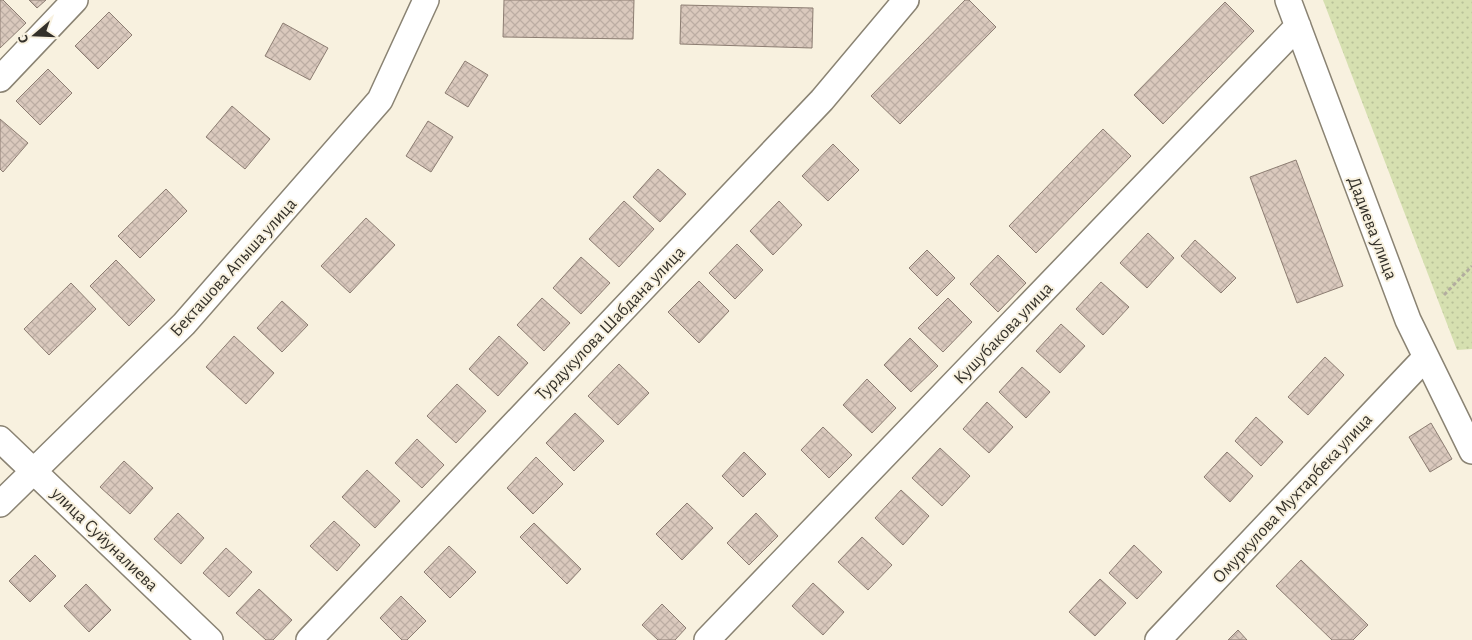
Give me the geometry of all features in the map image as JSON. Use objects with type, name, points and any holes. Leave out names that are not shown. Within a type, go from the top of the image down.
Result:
[{"type":"street","points":[[0,79],[74,0]]},
{"type":"street","name":"Бекташова Апыша улица","points":[[0,504],[184,324],[380,100],[426,0]]},
{"type":"street","name":"Турдукулова Шабдана улица","points":[[309,640],[822,100],[906,0]]},
{"type":"street","name":"Дадиева улица","points":[[1288,0],[1408,320],[1472,451]]},
{"type":"street","name":"Кушубакова улица","points":[[707,640],[1298,26]]},
{"type":"street","name":"Омуркулова Мухтарбека улица","points":[[1158,640],[1426,357]]},
{"type":"street","name":"улица Суйуналиева","points":[[0,439],[210,640]]},
{"type":"path","points":[[1444,295],[1472,266]]},
{"type":"green space","points":[[1323,0],[1472,0],[1472,349],[1457,350]]},
{"type":"building","points":[[0,0],[3,0],[26,23],[0,48]]},
{"type":"building","points":[[29,0],[46,0],[37,8]]},
{"type":"building","points":[[504,0],[634,0],[633,39],[503,37]]},
{"type":"building","points":[[965,0],[969,0],[996,27],[900,124],[871,96]]},
{"type":"building","points":[[1225,2],[1254,31],[1163,124],[1134,95]]},
{"type":"building","points":[[681,5],[813,8],[812,48],[680,44]]},
{"type":"building","points":[[109,12],[132,35],[98,69],[75,46]]},
{"type":"building","points":[[283,23],[328,48],[310,80],[265,56]]},
{"type":"building","points":[[465,61],[488,75],[468,107],[445,93]]},
{"type":"building","points":[[48,69],[72,93],[40,125],[16,101]]},
{"type":"building","points":[[232,106],[270,139],[245,169],[206,137]]},
{"type":"building","points":[[0,119],[28,143],[3,172],[0,169]]},
{"type":"building","points":[[428,121],[453,137],[431,172],[406,156]]},
{"type":"building","points":[[1103,129],[1131,156],[1036,253],[1009,226]]},
{"type":"building","points":[[833,144],[859,170],[828,201],[802,176]]},
{"type":"building","points":[[1296,160],[1343,286],[1297,303],[1250,177]]},
{"type":"building","points":[[658,169],[686,194],[660,222],[633,197]]},
{"type":"building","points":[[166,189],[187,211],[140,258],[118,236]]},
{"type":"building","points":[[624,201],[654,229],[619,267],[589,239]]},
{"type":"building","points":[[779,201],[802,225],[773,255],[750,231]]},
{"type":"building","points":[[366,218],[395,245],[350,293],[321,266]]},
{"type":"building","points":[[1148,233],[1174,258],[1147,288],[1120,263]]},
{"type":"building","points":[[1195,240],[1236,278],[1221,293],[1181,256]]},
{"type":"building","points":[[737,244],[763,270],[735,299],[709,273]]},
{"type":"building","points":[[927,250],[955,278],[937,296],[909,268]]},
{"type":"building","points":[[998,255],[1026,283],[998,312],[970,284]]},
{"type":"building","points":[[581,257],[610,283],[581,314],[553,288]]},
{"type":"building","points":[[116,260],[155,300],[129,326],[90,286]]},
{"type":"building","points":[[699,281],[729,311],[699,343],[668,312]]},
{"type":"building","points":[[1101,282],[1129,307],[1103,335],[1076,309]]},
{"type":"building","points":[[71,283],[96,309],[49,355],[24,329]]},
{"type":"building","points":[[542,298],[570,323],[544,351],[517,325]]},
{"type":"building","points":[[948,298],[972,322],[943,352],[918,328]]},
{"type":"building","points":[[282,301],[308,325],[282,352],[257,328]]},
{"type":"building","points":[[1061,324],[1085,346],[1060,373],[1036,351]]},
{"type":"building","points":[[234,336],[274,373],[246,404],[206,367]]},
{"type":"building","points":[[499,336],[528,363],[498,396],[469,369]]},
{"type":"building","points":[[910,338],[938,366],[911,392],[884,365]]},
{"type":"building","points":[[1325,357],[1344,375],[1308,415],[1288,397]]},
{"type":"building","points":[[619,364],[649,393],[618,425],[588,396]]},
{"type":"building","points":[[1022,367],[1050,392],[1026,418],[999,392]]},
{"type":"building","points":[[867,379],[896,408],[872,433],[843,405]]},
{"type":"building","points":[[457,384],[486,411],[456,443],[427,416]]},
{"type":"building","points":[[987,402],[1013,427],[989,453],[963,429]]},
{"type":"building","points":[[575,413],[604,441],[574,471],[546,443]]},
{"type":"building","points":[[1256,417],[1283,442],[1261,466],[1235,441]]},
{"type":"building","points":[[1431,423],[1452,459],[1430,472],[1409,437]]},
{"type":"building","points":[[823,427],[852,455],[829,478],[801,450]]},
{"type":"building","points":[[417,439],[444,465],[422,488],[395,463]]},
{"type":"building","points":[[940,448],[970,476],[942,506],[912,478]]},
{"type":"building","points":[[744,452],[766,474],[743,497],[722,476]]},
{"type":"building","points":[[1227,452],[1253,476],[1230,502],[1204,477]]},
{"type":"building","points":[[536,457],[563,484],[533,514],[507,488]]},
{"type":"building","points":[[124,461],[153,488],[130,514],[100,487]]},
{"type":"building","points":[[367,470],[400,501],[375,528],[342,497]]},
{"type":"building","points":[[901,490],[929,516],[903,545],[875,518]]},
{"type":"building","points":[[687,503],[713,528],[682,560],[656,534]]},
{"type":"building","points":[[178,513],[204,538],[181,564],[154,539]]},
{"type":"building","points":[[756,513],[778,536],[749,565],[727,543]]},
{"type":"building","points":[[334,521],[360,545],[337,571],[310,546]]},
{"type":"building","points":[[534,523],[581,569],[567,584],[520,537]]},
{"type":"building","points":[[862,537],[892,565],[868,590],[838,562]]},
{"type":"building","points":[[1134,545],[1162,572],[1137,599],[1109,573]]},
{"type":"building","points":[[449,546],[476,572],[450,598],[424,572]]},
{"type":"building","points":[[226,548],[252,572],[229,597],[203,573]]},
{"type":"building","points":[[35,555],[56,576],[30,602],[9,581]]},
{"type":"building","points":[[1301,560],[1368,625],[1353,640],[1332,640],[1276,586]]},
{"type":"building","points":[[1100,579],[1126,603],[1095,636],[1069,612]]},
{"type":"building","points":[[813,583],[844,612],[823,635],[792,606]]},
{"type":"building","points":[[86,584],[111,610],[89,632],[64,606]]},
{"type":"building","points":[[259,589],[292,620],[273,640],[266,640],[236,613]]},
{"type":"building","points":[[401,596],[426,621],[407,640],[402,640],[380,618]]},
{"type":"building","points":[[662,604],[686,628],[675,640],[658,640],[642,625]]},
{"type":"building","points":[[1238,630],[1247,640],[1228,640]]}]
